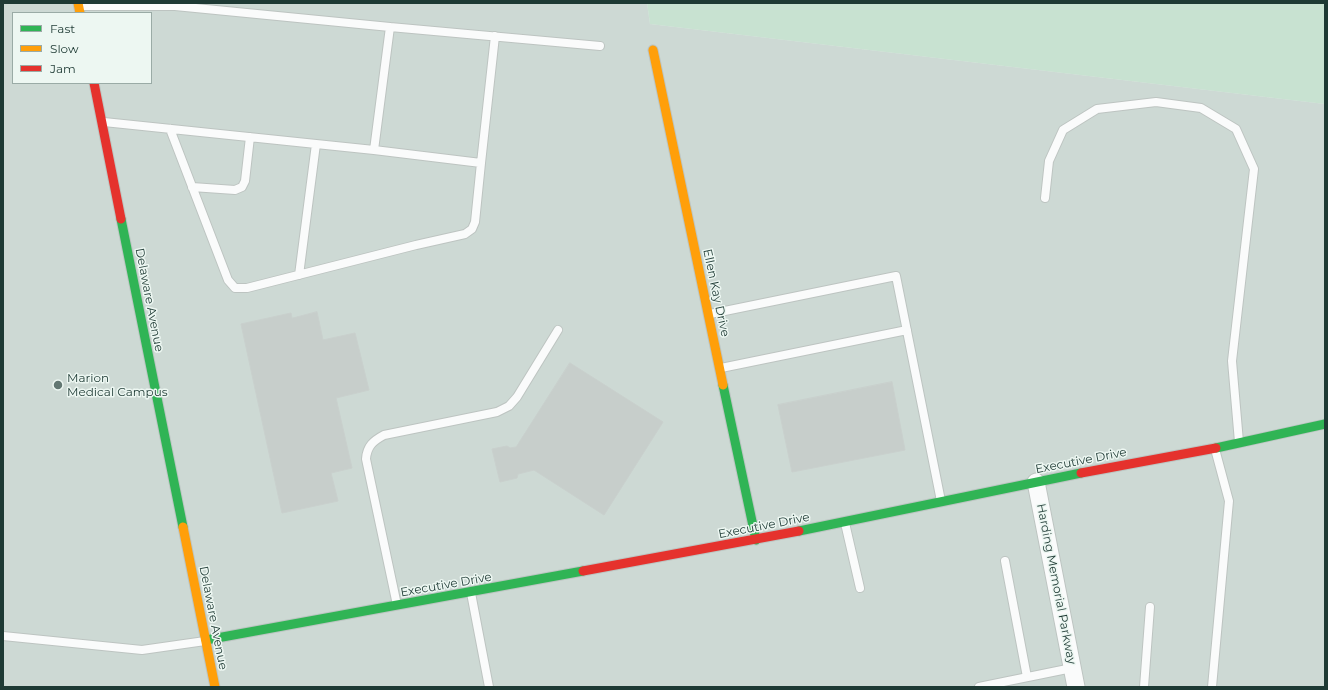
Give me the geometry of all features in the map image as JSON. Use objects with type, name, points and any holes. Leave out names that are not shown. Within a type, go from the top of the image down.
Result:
[{"type":"street","name":"Ellen Kay Drive","points":[[653,50],[756,540]]},
{"type":"street","name":"Delaware Avenue","points":[[94,84],[215,687]]},
{"type":"street","name":"Executive Drive","points":[[206,640],[756,540],[1036,482],[1239,443],[1325,424]]},
{"type":"street","name":"Harding Memorial Parkway","points":[[1036,482],[1076,687]]},
{"type":"lane","points":[[78,7],[176,6],[600,46]]},
{"type":"lane","points":[[374,150],[390,27]]},
{"type":"lane","points":[[170,129],[228,280],[235,288],[246,288],[465,234],[472,228],[475,222],[495,36]]},
{"type":"lane","points":[[1045,198],[1049,161],[1063,130],[1097,109],[1156,102],[1201,108],[1236,129],[1254,169],[1232,361],[1239,443]]},
{"type":"lane","points":[[101,122],[374,150],[481,163]]},
{"type":"lane","points":[[192,187],[235,190],[242,187],[245,181],[250,137]]},
{"type":"lane","points":[[299,275],[316,144]]},
{"type":"lane","points":[[708,314],[896,276],[942,502]]},
{"type":"lane","points":[[397,606],[366,459],[366,452],[370,445],[376,439],[384,435],[498,412],[509,406],[518,397],[558,330]]},
{"type":"lane","points":[[720,368],[907,330]]},
{"type":"lane","points":[[1212,687],[1229,501],[1215,447]]},
{"type":"lane","points":[[844,522],[860,588]]},
{"type":"lane","points":[[1005,561],[1027,677]]},
{"type":"lane","points":[[471,592],[489,687]]},
{"type":"lane","points":[[1144,687],[1150,607]]},
{"type":"lane","points":[[3,636],[142,650],[206,640]]},
{"type":"lane","points":[[979,687],[1072,668]]},
{"type":"shaded area","points":[[3,3],[647,3],[650,24],[1325,104],[1325,687],[3,687]]},
{"type":"green space","points":[[647,3],[1325,3],[1325,104],[650,24]]},
{"type":"building","points":[[317,312],[323,340],[355,333],[369,390],[336,398],[352,468],[331,473],[338,501],[282,513],[241,324],[291,313],[292,318]]},
{"type":"building","points":[[570,363],[663,422],[604,515],[534,470],[518,474],[517,478],[500,482],[492,449],[507,446],[510,448],[516,447]]},
{"type":"building","points":[[892,382],[905,450],[792,472],[778,405]]},
{"type":"traffic: fast","points":[[121,219],[183,527]]},
{"type":"traffic: fast","points":[[723,385],[756,540]]},
{"type":"traffic: fast","points":[[1216,448],[1325,424]]},
{"type":"traffic: fast","points":[[799,531],[1081,473]]},
{"type":"traffic: fast","points":[[206,640],[583,571]]},
{"type":"traffic: slow","points":[[78,3],[80,12]]},
{"type":"traffic: slow","points":[[653,50],[723,385]]},
{"type":"traffic: slow","points":[[183,527],[215,687]]},
{"type":"traffic: jam","points":[[94,84],[121,219]]},
{"type":"traffic: jam","points":[[1081,473],[1216,448]]},
{"type":"traffic: jam","points":[[583,571],[799,531]]},
{"type":"place","name":"Marion Medical Campus","points":[[58,385]]}]
